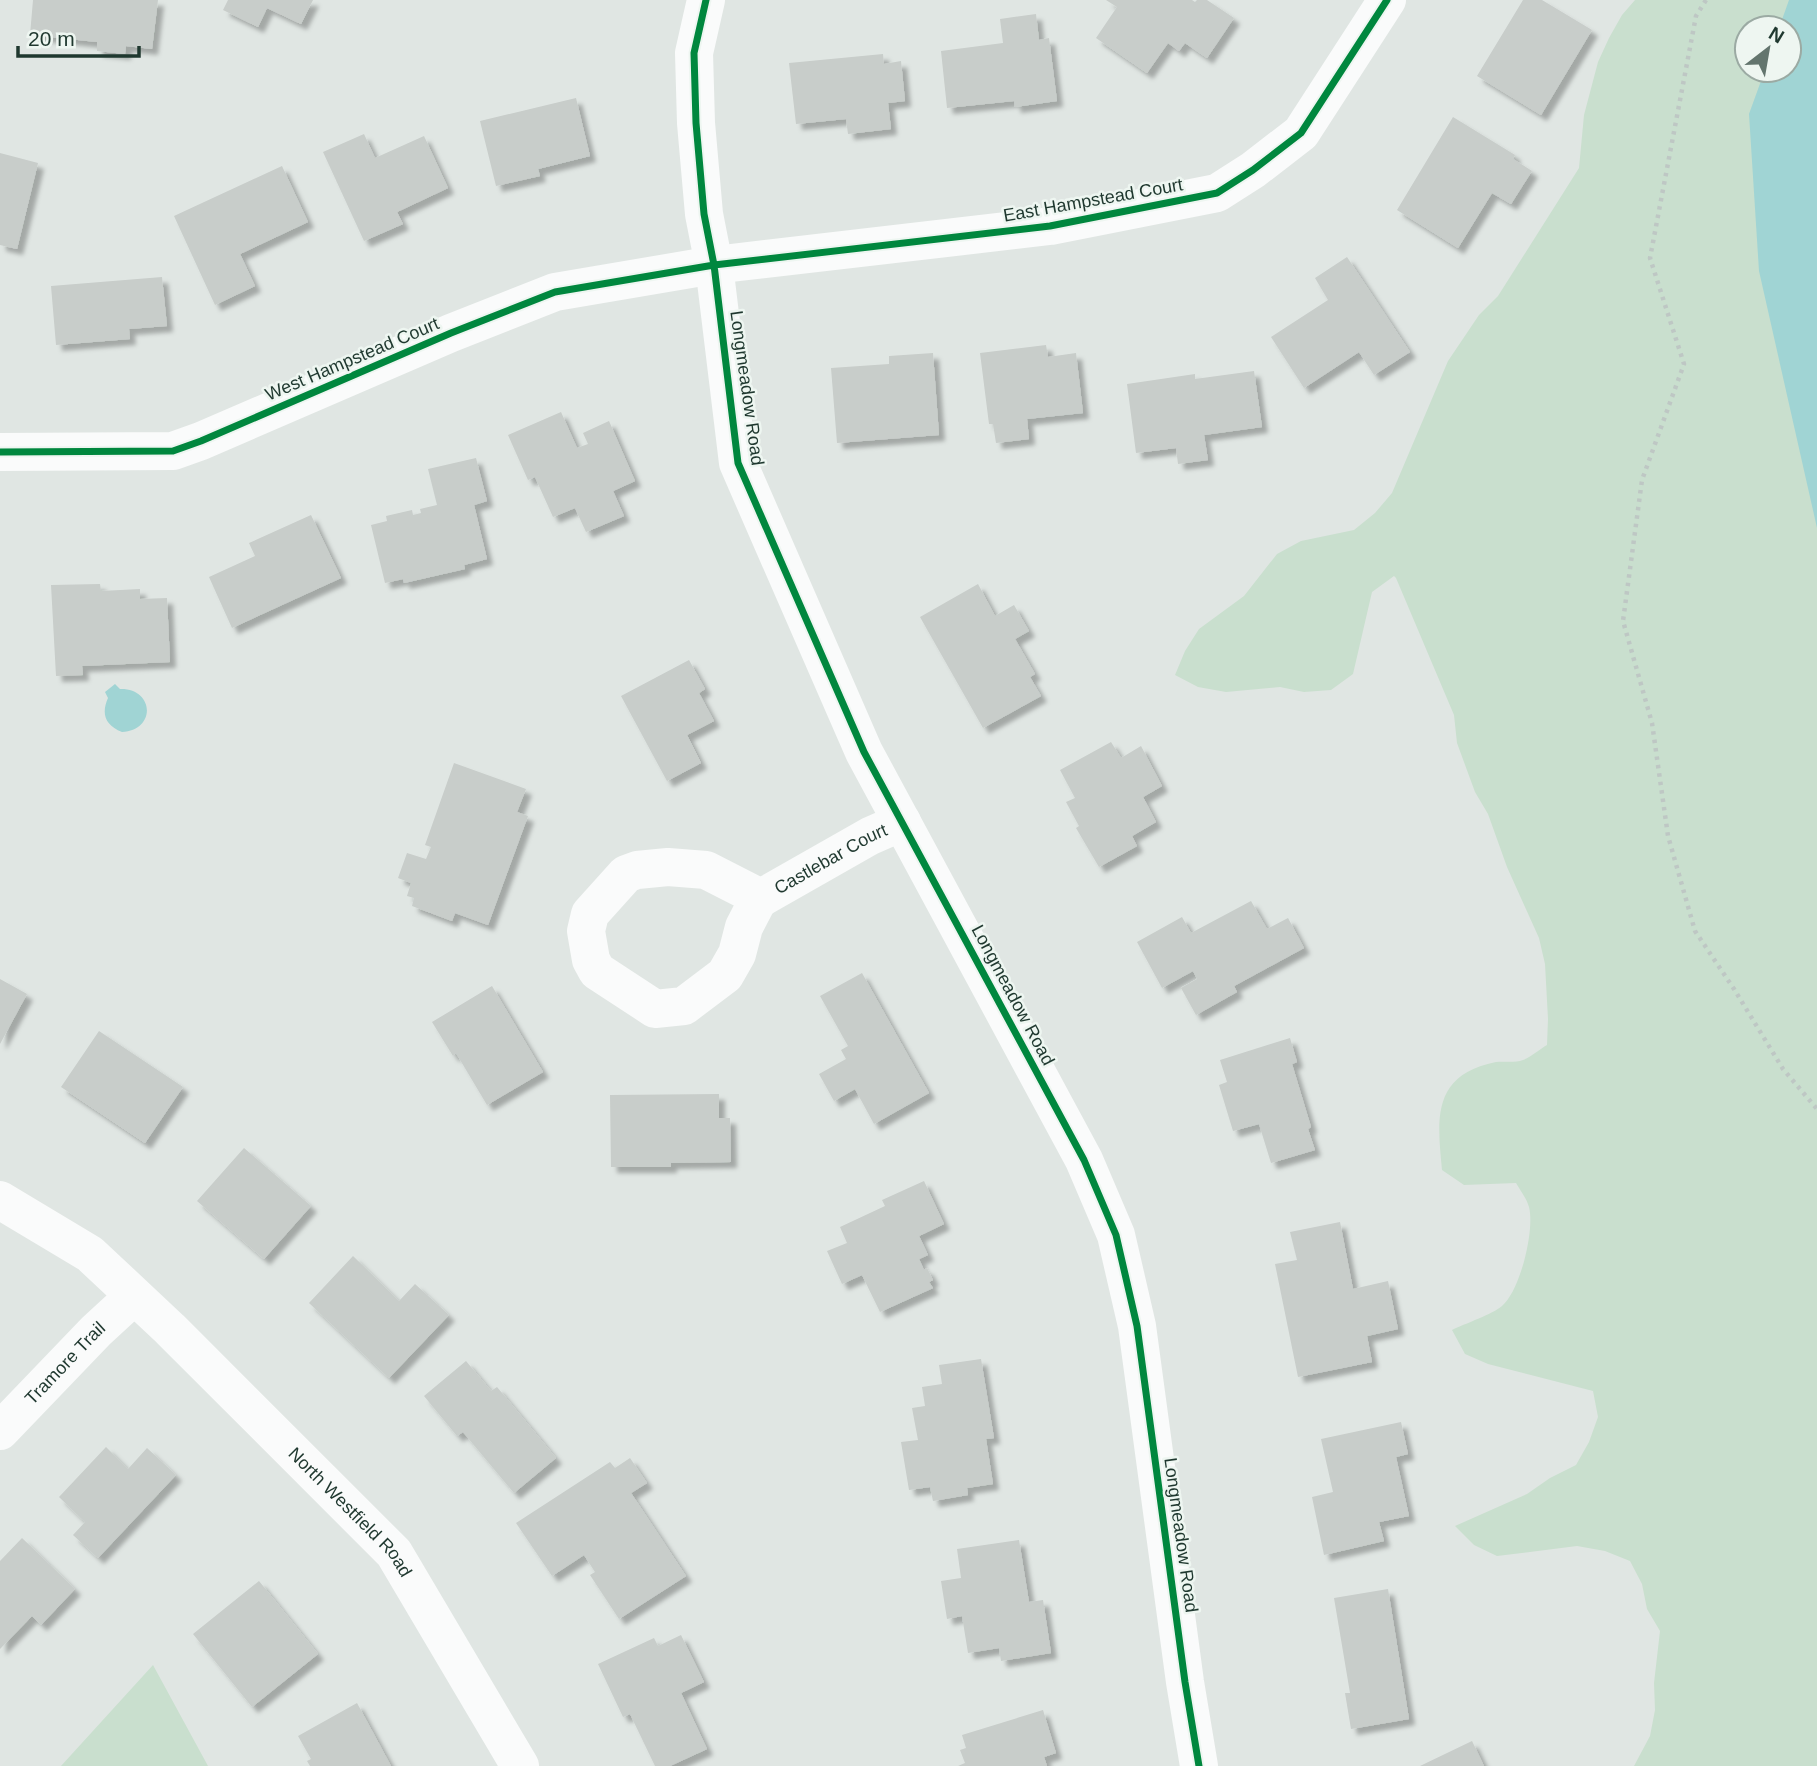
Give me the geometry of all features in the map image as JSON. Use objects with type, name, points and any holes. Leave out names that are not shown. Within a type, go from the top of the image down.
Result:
[{"type":"street","points":[[706,0],[694,53],[696,123],[704,214],[714,265]]},
{"type":"street","name":"East Hampstead Court","points":[[714,265],[1050,226],[1217,193],[1301,134],[1387,0]]},
{"type":"street","name":"West Hampstead Court","points":[[0,452],[173,451],[451,333],[555,292],[714,265]]},
{"type":"street","name":"Longmeadow Road","points":[[714,265],[738,463],[864,752],[1084,1160],[1116,1235],[1137,1326],[1185,1682],[1199,1766]]},
{"type":"street","name":"Castlebar Court","points":[[761,898],[706,870],[668,867],[626,874],[590,914],[586,931],[592,960],[597,971],[655,1009],[684,1006],[725,975],[737,954],[744,927],[758,900],[870,836],[902,822]]},
{"type":"street","name":"North Westfield Road","points":[[0,1200],[90,1254],[394,1553],[520,1766]]},
{"type":"street","name":"Tramore Trail","points":[[0,1431],[96,1331],[134,1296]]},
{"type":"path","points":[[1706,0],[1696,16],[1650,258],[1684,364],[1642,480],[1623,621],[1652,723],[1668,836],[1695,932],[1783,1069],[1817,1109]]},
{"type":"green space","points":[[1635,0],[1817,0],[1817,1766],[1634,1766],[1650,1736],[1655,1710],[1654,1683],[1660,1631],[1647,1609],[1642,1584],[1630,1561],[1605,1551],[1577,1546],[1497,1556],[1474,1545],[1455,1526],[1527,1494],[1576,1465],[1589,1442],[1598,1417],[1593,1391],[1488,1364],[1465,1354],[1452,1330],[1492,1312],[1509,1298],[1524,1260],[1530,1217],[1528,1204],[1516,1183],[1464,1185],[1442,1170],[1439,1133],[1443,1101],[1449,1088],[1475,1068],[1496,1062],[1523,1060],[1547,1045],[1545,964],[1539,938],[1507,867],[1488,814],[1475,792],[1457,743],[1454,715],[1396,578],[1394,576],[1372,592],[1353,674],[1331,690],[1304,692],[1280,687],[1226,692],[1198,687],[1175,675],[1185,651],[1199,629],[1244,596],[1277,554],[1301,541],[1354,530],[1375,513],[1392,493],[1448,361],[1479,315],[1498,296],[1579,168],[1584,115],[1598,62],[1622,15]]},
{"type":"green space","points":[[153,1665],[208,1766],[61,1766]]},
{"type":"water","points":[[1789,0],[1817,0],[1817,528],[1759,271],[1749,114],[1760,84],[1803,84],[1803,14],[1784,14]]},
{"type":"water","points":[[115,684],[120,689],[131,690],[140,695],[145,702],[146,717],[133,730],[122,732],[106,718],[108,698],[105,692]]},
{"type":"building","points":[[33,0],[158,0],[152,49],[126,46],[125,54],[97,51],[97,42],[30,35]]},
{"type":"building","points":[[228,0],[313,0],[301,24],[267,8],[258,27],[223,10]]},
{"type":"building","points":[[1106,0],[1207,0],[1234,18],[1207,58],[1185,43],[1179,51],[1168,43],[1147,73],[1096,38],[1117,7]]},
{"type":"building","points":[[1523,0],[1542,0],[1592,30],[1541,115],[1477,76]]},
{"type":"building","points":[[1036,14],[1039,40],[1049,38],[1057,101],[1015,107],[1014,101],[947,108],[941,51],[1003,43],[1000,19]]},
{"type":"building","points":[[883,54],[884,64],[901,61],[905,101],[888,103],[891,129],[848,134],[846,119],[796,124],[789,63]]},
{"type":"building","points":[[576,98],[590,156],[538,169],[540,176],[496,186],[480,121]]},
{"type":"building","points":[[1453,117],[1515,155],[1513,159],[1532,171],[1511,204],[1492,193],[1458,248],[1397,210]]},
{"type":"building","points":[[364,134],[375,158],[424,136],[448,188],[397,212],[403,224],[364,241],[323,152]]},
{"type":"building","points":[[0,153],[38,163],[17,249],[0,245]]},
{"type":"building","points":[[282,166],[308,222],[240,254],[255,286],[215,305],[174,216]]},
{"type":"building","points":[[1347,257],[1410,352],[1374,375],[1359,352],[1304,388],[1271,337],[1328,300],[1315,278]]},
{"type":"building","points":[[162,277],[167,326],[129,329],[130,339],[56,345],[51,286]]},
{"type":"building","points":[[1046,345],[1048,357],[1076,353],[1083,413],[1027,419],[1029,439],[996,443],[993,424],[989,424],[980,353]]},
{"type":"building","points":[[933,353],[939,435],[837,443],[831,368],[889,364],[889,356]]},
{"type":"building","points":[[1254,371],[1262,427],[1204,435],[1208,460],[1178,464],[1176,448],[1136,453],[1127,384],[1195,374],[1195,379]]},
{"type":"building","points":[[561,412],[577,448],[588,444],[583,433],[609,421],[635,481],[613,491],[624,516],[586,532],[575,508],[553,517],[535,477],[528,480],[508,435]]},
{"type":"building","points":[[476,458],[487,501],[474,505],[487,559],[464,565],[465,569],[404,583],[403,579],[385,583],[371,525],[387,521],[386,516],[412,510],[413,515],[421,513],[420,509],[437,505],[428,469]]},
{"type":"building","points":[[311,515],[341,578],[232,628],[209,577],[255,556],[249,543]]},
{"type":"building","points":[[100,584],[101,591],[140,589],[140,599],[167,598],[170,662],[82,666],[83,675],[56,676],[51,585]]},
{"type":"building","points":[[978,584],[995,616],[1014,605],[1029,631],[1015,639],[1035,674],[1030,677],[1041,696],[983,728],[920,617]]},
{"type":"building","points":[[689,660],[705,689],[699,693],[714,721],[687,735],[701,763],[667,781],[621,696]]},
{"type":"building","points":[[1111,742],[1121,758],[1141,746],[1162,786],[1143,797],[1156,822],[1132,836],[1137,846],[1099,867],[1076,828],[1079,826],[1066,802],[1075,798],[1060,770]]},
{"type":"building","points":[[454,763],[526,789],[517,812],[528,816],[488,925],[455,913],[452,921],[412,906],[414,898],[407,896],[411,883],[398,878],[407,853],[426,859],[431,847],[425,845]]},
{"type":"building","points":[[1251,901],[1267,929],[1288,918],[1304,948],[1234,986],[1237,992],[1196,1015],[1181,988],[1197,979],[1193,971],[1162,988],[1137,942],[1182,917],[1191,933]]},
{"type":"building","points":[[862,973],[929,1093],[874,1124],[855,1089],[834,1101],[819,1074],[846,1059],[841,1050],[848,1046],[820,996]]},
{"type":"building","points":[[0,979],[27,994],[0,1044]]},
{"type":"building","points":[[492,986],[543,1072],[487,1105],[456,1053],[453,1056],[432,1022]]},
{"type":"building","points":[[99,1031],[183,1087],[145,1143],[61,1087]]},
{"type":"building","points":[[1290,1038],[1297,1062],[1292,1064],[1315,1150],[1271,1163],[1259,1124],[1233,1131],[1219,1085],[1227,1082],[1220,1060]]},
{"type":"building","points":[[719,1094],[719,1118],[730,1118],[731,1162],[671,1163],[671,1167],[611,1167],[610,1095]]},
{"type":"building","points":[[244,1148],[311,1206],[264,1259],[197,1201]]},
{"type":"building","points":[[924,1181],[944,1224],[919,1236],[928,1255],[919,1259],[933,1280],[929,1282],[933,1288],[880,1312],[862,1275],[842,1284],[827,1251],[847,1243],[840,1227],[885,1206],[882,1200]]},
{"type":"building","points":[[1340,1222],[1353,1289],[1388,1281],[1398,1329],[1367,1336],[1372,1362],[1298,1377],[1275,1264],[1297,1260],[1290,1232]]},
{"type":"building","points":[[353,1256],[399,1301],[415,1284],[449,1315],[389,1378],[309,1303]]},
{"type":"building","points":[[981,1359],[994,1438],[986,1439],[993,1484],[967,1488],[968,1495],[933,1501],[930,1487],[909,1490],[901,1442],[918,1440],[912,1408],[925,1406],[922,1387],[942,1384],[939,1365]]},
{"type":"building","points":[[466,1361],[491,1391],[497,1387],[556,1458],[514,1493],[463,1432],[457,1436],[424,1396]]},
{"type":"building","points":[[1401,1422],[1408,1454],[1396,1457],[1409,1516],[1379,1522],[1384,1541],[1324,1555],[1312,1497],[1333,1492],[1321,1439]]},
{"type":"building","points":[[106,1447],[128,1469],[147,1448],[176,1475],[98,1558],[73,1535],[85,1522],[59,1497]]},
{"type":"building","points":[[630,1458],[647,1483],[631,1493],[686,1576],[619,1619],[590,1575],[595,1572],[584,1555],[552,1576],[516,1523],[610,1462],[615,1468]]},
{"type":"building","points":[[22,1538],[75,1589],[41,1625],[32,1616],[0,1649],[0,1561]]},
{"type":"building","points":[[1019,1540],[1029,1602],[1043,1600],[1051,1653],[1001,1661],[999,1648],[968,1653],[962,1616],[947,1619],[941,1581],[961,1578],[957,1549]]},
{"type":"building","points":[[259,1581],[318,1654],[252,1707],[193,1634]]},
{"type":"building","points":[[1388,1589],[1409,1719],[1351,1729],[1345,1693],[1350,1693],[1334,1598]]},
{"type":"building","points":[[681,1635],[704,1682],[681,1693],[707,1749],[670,1766],[655,1766],[630,1714],[623,1717],[598,1664],[654,1638],[658,1646]]},
{"type":"building","points":[[357,1703],[391,1766],[310,1766],[307,1761],[311,1759],[298,1736]]},
{"type":"building","points":[[1043,1710],[1056,1753],[1044,1757],[1047,1766],[958,1766],[965,1763],[960,1750],[966,1748],[962,1735]]},
{"type":"building","points":[[1472,1741],[1484,1766],[1420,1766]]},
{"type":"cycle path","points":[[706,0],[694,53],[696,123],[704,214],[714,265],[738,463],[864,752],[1084,1160],[1116,1235],[1137,1326],[1185,1682],[1199,1766]]},
{"type":"cycle path","points":[[0,452],[173,451],[451,333],[555,292],[714,265],[1050,226],[1217,193],[1253,170],[1301,133],[1387,0]]}]
